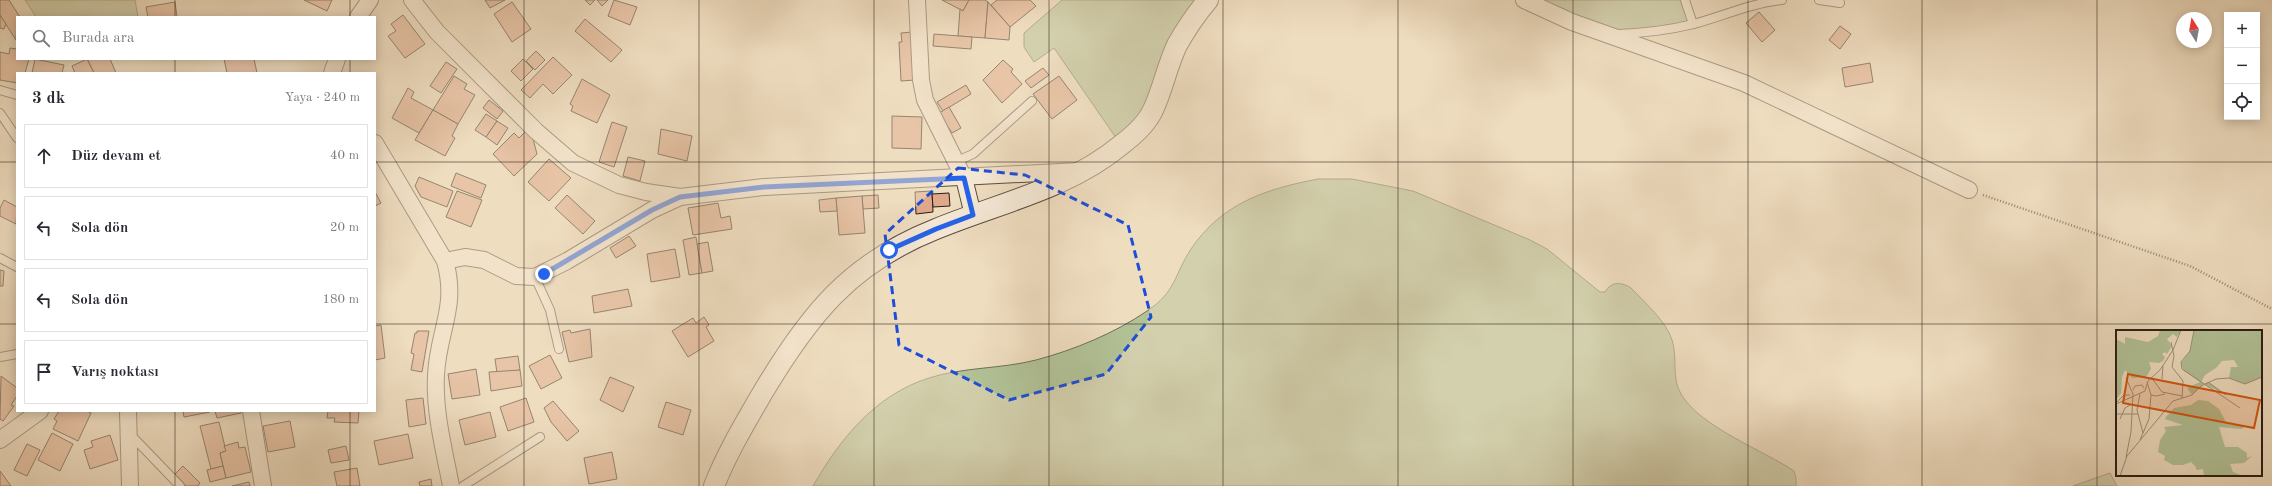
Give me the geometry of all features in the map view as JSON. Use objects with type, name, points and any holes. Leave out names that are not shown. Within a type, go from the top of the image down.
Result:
[{"type":"street","points":[[358,16],[370,0]]},
{"type":"street","points":[[412,0],[438,32],[467,62],[536,131],[573,163],[620,185],[646,192],[680,197],[764,187],[964,178],[1084,170]]},
{"type":"street","points":[[917,0],[921,80],[925,100],[964,178],[973,215]]},
{"type":"street","points":[[714,486],[742,428],[786,353],[806,325],[827,301],[855,274],[889,250],[936,229],[973,215],[1009,204],[1084,170],[1121,145],[1143,125],[1153,112],[1177,46],[1193,19],[1208,0]]},
{"type":"street","points":[[1524,0],[1572,22],[1744,83],[1969,190]]},
{"type":"street","points":[[376,145],[445,261],[450,296],[436,372],[435,395],[451,486]]},
{"type":"street","points":[[445,261],[465,258],[484,260],[516,276],[535,277],[567,261],[652,210],[680,197]]},
{"type":"street","points":[[0,440],[39,412]]},
{"type":"street","points":[[128,412],[130,486]]},
{"type":"street","points":[[251,412],[263,486]]},
{"type":"lane","points":[[357,16],[362,0]]},
{"type":"lane","points":[[1685,0],[1693,24]]},
{"type":"lane","points":[[1608,34],[1643,33],[1693,24],[1750,6],[1782,0]]},
{"type":"lane","points":[[1819,0],[1840,2]]},
{"type":"lane","points":[[0,90],[16,95]]},
{"type":"lane","points":[[955,162],[973,154],[1032,101]]},
{"type":"lane","points":[[0,113],[16,137]]},
{"type":"lane","points":[[0,258],[16,266]]},
{"type":"lane","points":[[535,277],[550,310],[559,349]]},
{"type":"lane","points":[[0,357],[16,354]]},
{"type":"lane","points":[[128,432],[180,486]]},
{"type":"lane","points":[[463,486],[540,437]]},
{"type":"path","points":[[1969,190],[2190,266],[2272,309]]},
{"type":"highlighted area","points":[[958,168],[1025,175],[1128,225],[1151,317],[1106,374],[1009,400],[899,345],[885,234]]},
{"type":"green space","points":[[25,0],[135,0],[138,16],[35,16]]},
{"type":"green space","points":[[1062,0],[1208,0],[1153,112],[1121,145],[1054,48],[1034,62],[1024,47],[1024,33]]},
{"type":"green space","points":[[1524,0],[1685,0],[1693,24],[1608,34]]},
{"type":"green space","points":[[1318,179],[1352,179],[1413,191],[1530,240],[1547,249],[1600,292],[1605,292],[1607,288],[1613,284],[1620,284],[1631,288],[1654,312],[1669,333],[1674,347],[1675,375],[1678,388],[1690,406],[1702,417],[1733,437],[1794,471],[1796,486],[813,486],[847,436],[876,407],[892,395],[929,378],[942,374],[1036,360],[1079,346],[1122,327],[1157,304],[1164,297],[1174,283],[1185,258],[1203,233],[1231,209],[1263,193]]},
{"type":"green space","points":[[2110,473],[2117,486],[2073,486]]},
{"type":"building","points":[[0,0],[9,0],[19,16],[16,16],[16,40],[0,15]]},
{"type":"building","points":[[304,0],[332,0],[327,11]]},
{"type":"building","points":[[485,0],[505,0],[490,8]]},
{"type":"building","points":[[585,0],[595,0],[590,5]]},
{"type":"building","points":[[597,0],[608,0],[602,6]]},
{"type":"building","points":[[614,0],[637,7],[630,25],[608,16]]},
{"type":"building","points":[[942,0],[969,0],[963,11]]},
{"type":"building","points":[[969,0],[985,0],[988,2],[985,38],[958,36],[960,9],[963,11]]},
{"type":"building","points":[[997,0],[1030,0],[1036,6],[1010,27],[991,5]]},
{"type":"building","points":[[175,2],[177,16],[148,16],[146,7]]},
{"type":"building","points":[[512,2],[531,29],[512,42],[494,14]]},
{"type":"building","points":[[988,2],[1010,27],[1009,40],[985,38]]},
{"type":"building","points":[[1759,12],[1775,30],[1762,42],[1746,23]]},
{"type":"building","points":[[0,15],[6,24],[4,29],[0,28]]},
{"type":"building","points":[[403,15],[425,44],[405,58],[388,36],[396,31],[391,24]]},
{"type":"building","points":[[585,19],[622,50],[611,62],[575,31]]},
{"type":"building","points":[[1840,26],[1851,34],[1840,49],[1829,40]]},
{"type":"building","points":[[912,32],[915,80],[901,81],[899,42],[902,42],[901,33]]},
{"type":"building","points":[[934,34],[972,37],[971,49],[933,46]]},
{"type":"building","points":[[10,48],[16,49],[16,60],[29,60],[25,72],[16,72],[16,83],[0,80],[0,52],[9,54]]},
{"type":"building","points":[[536,51],[545,60],[535,70],[526,61]]},
{"type":"building","points":[[553,57],[572,75],[553,94],[543,84],[530,98],[521,90]]},
{"type":"building","points":[[523,59],[533,69],[521,81],[511,71]]},
{"type":"building","points":[[35,60],[64,65],[62,72],[32,72]]},
{"type":"building","points":[[88,60],[110,60],[116,72],[94,72]]},
{"type":"building","points":[[88,60],[94,72],[75,72],[72,66]]},
{"type":"building","points":[[224,60],[254,60],[257,72],[227,72]]},
{"type":"building","points":[[1003,60],[1013,69],[1011,72],[1022,84],[1002,103],[983,80]]},
{"type":"building","points":[[446,62],[457,69],[441,93],[430,86]]},
{"type":"building","points":[[1870,63],[1873,82],[1845,87],[1842,68]]},
{"type":"building","points":[[1043,68],[1049,75],[1031,88],[1025,81]]},
{"type":"building","points":[[454,76],[467,84],[464,89],[475,95],[458,124],[433,110]]},
{"type":"building","points":[[1059,76],[1077,100],[1052,119],[1033,94]]},
{"type":"building","points":[[582,79],[610,95],[597,123],[571,111],[573,106],[570,104]]},
{"type":"building","points":[[966,85],[971,94],[943,111],[937,102]]},
{"type":"building","points":[[408,88],[414,92],[411,98],[433,110],[419,133],[392,118]]},
{"type":"building","points":[[489,100],[503,111],[497,119],[483,108]]},
{"type":"building","points":[[949,107],[961,128],[952,133],[939,113]]},
{"type":"building","points":[[433,110],[458,124],[452,136],[455,138],[445,156],[415,140]]},
{"type":"building","points":[[486,114],[497,121],[486,137],[475,130]]},
{"type":"building","points":[[892,116],[922,117],[921,149],[892,148]]},
{"type":"building","points":[[497,121],[508,128],[497,145],[486,137]]},
{"type":"building","points":[[612,122],[627,127],[614,167],[599,162]]},
{"type":"building","points":[[661,129],[692,136],[687,161],[658,154]]},
{"type":"building","points":[[526,131],[533,139],[537,154],[514,176],[493,154],[514,133],[519,138]]},
{"type":"building","points":[[628,157],[645,161],[640,181],[623,176]]},
{"type":"building","points":[[549,159],[571,178],[549,201],[528,182]]},
{"type":"building","points":[[456,173],[486,185],[481,198],[451,186]]},
{"type":"building","points":[[419,177],[453,191],[447,207],[421,197],[415,186]]},
{"type":"building","points":[[457,191],[482,200],[471,227],[446,217]]},
{"type":"building","points":[[932,191],[933,212],[916,214],[915,192]]},
{"type":"building","points":[[949,193],[950,206],[933,207],[932,194]]},
{"type":"building","points":[[376,194],[381,203],[376,206]]},
{"type":"building","points":[[567,195],[595,221],[583,234],[555,208]]},
{"type":"building","points":[[878,195],[879,208],[863,209],[862,196]]},
{"type":"building","points":[[862,196],[865,233],[839,235],[836,198]]},
{"type":"building","points":[[836,198],[837,211],[820,212],[819,200]]},
{"type":"building","points":[[4,200],[16,206],[16,224],[0,216],[0,208]]},
{"type":"building","points":[[718,203],[721,218],[730,216],[732,229],[693,235],[688,208]]},
{"type":"building","points":[[629,236],[636,246],[616,258],[610,248]]},
{"type":"building","points":[[696,237],[702,273],[689,275],[683,240]]},
{"type":"building","points":[[708,242],[713,271],[702,273],[697,244]]},
{"type":"building","points":[[675,249],[680,277],[651,282],[647,254]]},
{"type":"building","points":[[0,270],[4,271],[3,286],[0,286]]},
{"type":"building","points":[[628,289],[632,306],[594,313],[592,296]]},
{"type":"building","points":[[704,317],[709,325],[706,327],[714,341],[688,357],[672,331],[693,318],[696,323]]},
{"type":"building","points":[[381,325],[385,358],[376,360],[376,326]]},
{"type":"building","points":[[590,329],[592,357],[569,362],[562,332],[570,330],[571,333]]},
{"type":"building","points":[[417,331],[429,331],[422,372],[411,370],[414,354],[411,353],[415,333],[417,333]]},
{"type":"building","points":[[550,355],[562,378],[541,389],[529,366]]},
{"type":"building","points":[[518,356],[520,370],[497,373],[495,359]]},
{"type":"building","points":[[476,369],[480,395],[452,399],[448,374]]},
{"type":"building","points":[[520,370],[522,386],[491,391],[489,372]]},
{"type":"building","points":[[1,376],[16,387],[16,398],[11,405],[14,406],[3,421],[0,419]]},
{"type":"building","points":[[610,377],[634,387],[623,412],[600,400]]},
{"type":"building","points":[[423,398],[426,424],[409,427],[406,400]]},
{"type":"building","points":[[526,398],[534,422],[508,431],[500,407]]},
{"type":"building","points":[[553,401],[579,431],[567,441],[551,422],[544,408]]},
{"type":"building","points":[[666,402],[691,410],[683,435],[658,427]]},
{"type":"building","points":[[58,412],[91,413],[78,441],[53,429],[57,421],[54,419]]},
{"type":"building","points":[[183,412],[210,412],[184,417]]},
{"type":"building","points":[[215,412],[241,413],[217,418]]},
{"type":"building","points":[[328,412],[359,412],[358,423],[334,422],[335,418],[327,418]]},
{"type":"building","points":[[490,412],[496,437],[465,445],[459,420]]},
{"type":"building","points":[[290,421],[295,447],[268,452],[263,426]]},
{"type":"building","points":[[219,422],[226,451],[220,453],[223,466],[211,469],[200,426]]},
{"type":"building","points":[[52,433],[73,444],[60,471],[38,460]]},
{"type":"building","points":[[408,434],[413,458],[379,465],[374,441]]},
{"type":"building","points":[[110,435],[118,460],[90,469],[84,450],[93,447],[91,441]]},
{"type":"building","points":[[238,442],[239,448],[245,447],[251,472],[226,478],[220,453],[226,451],[224,446]]},
{"type":"building","points":[[27,444],[40,450],[27,476],[14,470]]},
{"type":"building","points":[[346,446],[349,460],[331,463],[328,450]]},
{"type":"building","points":[[612,452],[617,479],[589,484],[584,458]]},
{"type":"building","points":[[183,466],[200,483],[198,486],[186,486],[175,474]]},
{"type":"building","points":[[223,466],[226,478],[210,482],[207,470]]},
{"type":"building","points":[[357,468],[360,486],[337,486],[334,472]]},
{"type":"building","points":[[0,471],[11,486],[0,486]]},
{"type":"building","points":[[431,479],[432,486],[420,486],[419,482]]},
{"type":"building","points":[[249,482],[250,486],[232,486]]},
{"type":"route","points":[[544,274],[652,210],[680,197],[764,187],[964,178],[973,215],[936,229],[889,250]]}]
